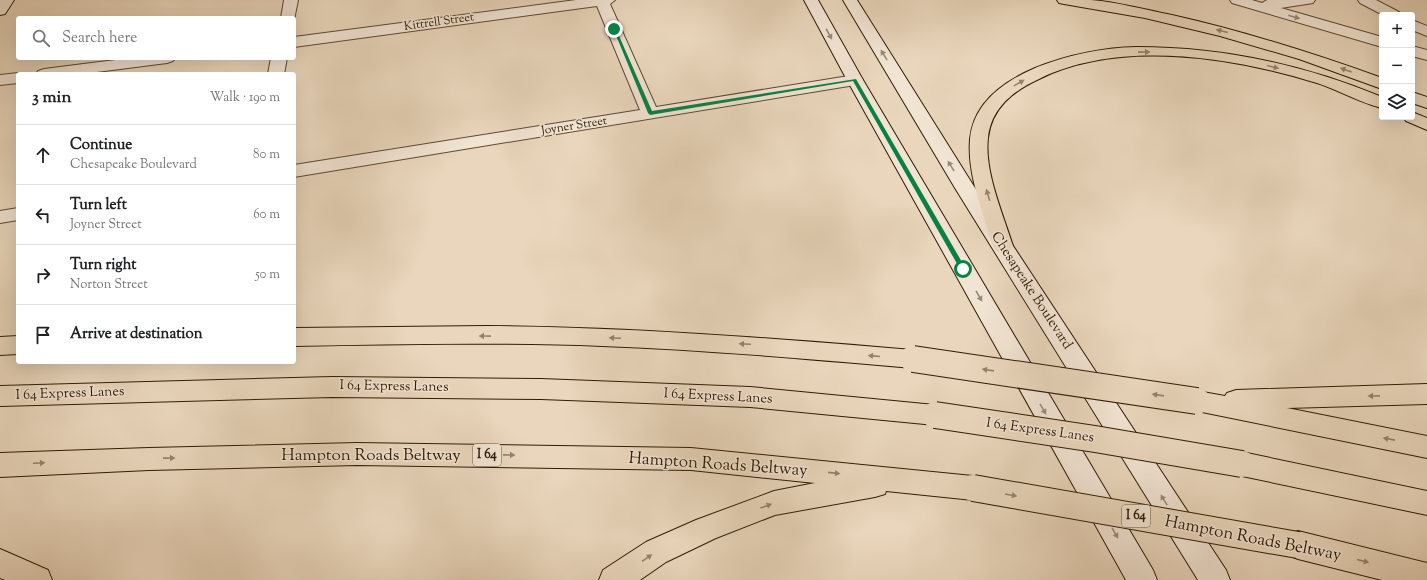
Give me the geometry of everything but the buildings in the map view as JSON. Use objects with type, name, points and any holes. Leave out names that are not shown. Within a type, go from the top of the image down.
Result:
[{"type":"highway","points":[[1064,0],[1139,12],[1242,36],[1295,52],[1379,83]]},
{"type":"highway","points":[[1003,246],[980,167],[978,144],[980,127],[994,101],[1015,85],[1039,72],[1061,64],[1092,56],[1123,52],[1164,52],[1222,57],[1301,74],[1379,102]]},
{"type":"highway","points":[[1415,97],[1427,103]]},
{"type":"highway","points":[[1415,119],[1427,125]]},
{"type":"highway","points":[[296,337],[407,335],[601,337],[748,344],[913,359],[1197,401],[1427,446]]},
{"type":"highway","points":[[0,346],[16,345]]},
{"type":"highway","name":"I 64 Express Lanes","points":[[0,396],[332,387],[541,389],[750,397],[935,415],[1095,439],[1242,464],[1427,503]]},
{"type":"highway","points":[[1197,401],[1427,394]]},
{"type":"highway","name":"Hampton Roads Beltway","points":[[0,465],[149,459],[357,454],[691,459],[973,488],[1298,545],[1427,577]]},
{"type":"highway","points":[[614,580],[656,552],[706,529],[774,503],[900,480]]},
{"type":"highway","points":[[0,563],[37,580]]},
{"type":"street","points":[[0,11],[7,0]]},
{"type":"street","points":[[288,16],[291,0]]},
{"type":"street","points":[[605,0],[650,113]]},
{"type":"street","name":"Kittrell Street","points":[[296,42],[605,0]]},
{"type":"street","points":[[811,0],[855,80],[1142,580]]},
{"type":"street","name":"Chesapeake Boulevard","points":[[850,0],[965,188],[1215,580]]},
{"type":"street","points":[[1240,1],[1282,4],[1308,0]]},
{"type":"street","points":[[1365,0],[1388,12]]},
{"type":"street","points":[[1240,1],[1379,41]]},
{"type":"street","points":[[1415,26],[1427,32]]},
{"type":"street","points":[[1415,52],[1427,55]]},
{"type":"street","points":[[59,72],[152,60]]},
{"type":"street","points":[[276,72],[279,60]]},
{"type":"street","points":[[0,80],[16,78]]},
{"type":"street","name":"Joyner Street","points":[[296,172],[855,80]]},
{"type":"street","points":[[0,217],[16,214]]},
{"type":"route","points":[[614,29],[650,113],[855,80],[963,269]]}]
